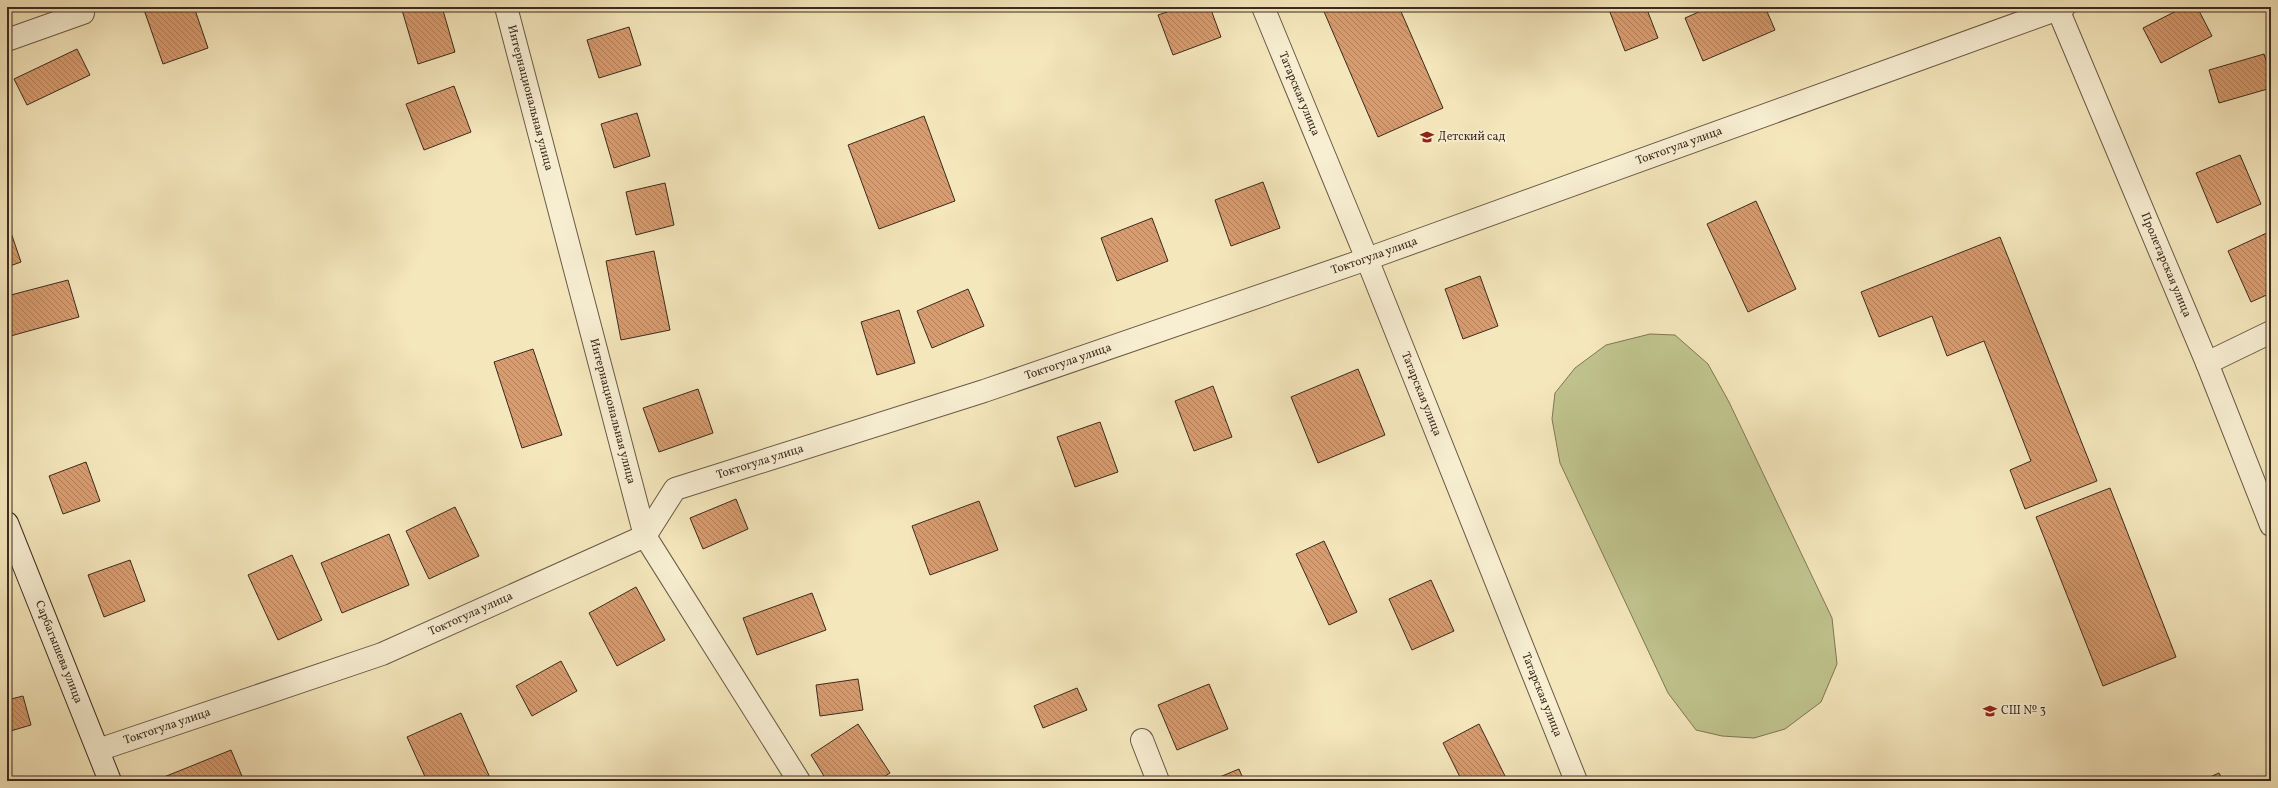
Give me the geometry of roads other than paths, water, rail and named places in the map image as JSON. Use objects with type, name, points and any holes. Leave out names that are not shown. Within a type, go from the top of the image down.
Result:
[{"type":"street","name":"Интернациональная улица","points":[[506,7],[645,536],[799,781]]},
{"type":"street","name":"Татарская улица","points":[[1263,7],[1367,259],[1576,781]]},
{"type":"street","name":"Токтогула улица","points":[[98,750],[382,654],[645,536],[675,490],[984,391],[1367,259],[2060,8]]},
{"type":"street","name":"Пролетарская улица","points":[[2060,8],[2207,362],[2271,525]]},
{"type":"street","points":[[7,40],[83,12]]},
{"type":"street","points":[[2207,362],[2271,332]]},
{"type":"street","name":"Сарбагышева улица","points":[[7,523],[110,781]]},
{"type":"street","points":[[1142,740],[1158,781]]},
{"type":"place","name":"Детский сад","points":[[1427,137]]},
{"type":"place","name":"СШ № 3","points":[[1990,711]]}]
